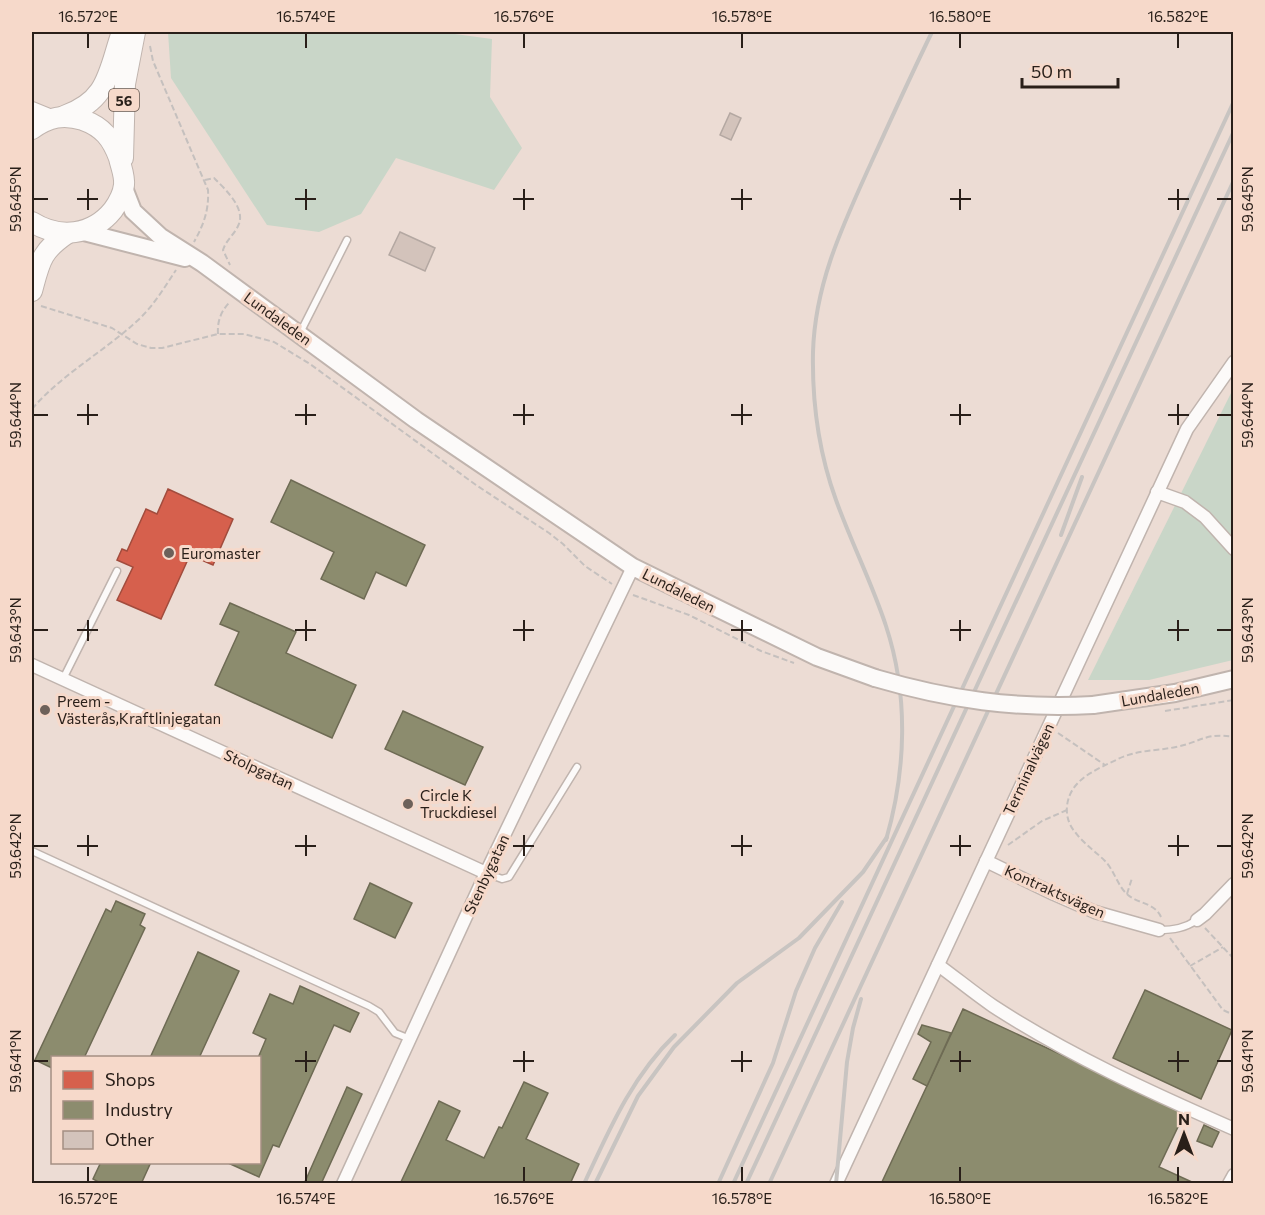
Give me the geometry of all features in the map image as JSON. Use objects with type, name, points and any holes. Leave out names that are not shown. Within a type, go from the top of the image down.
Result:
[{"type":"highway","name":"56","points":[[32,129],[79,110],[94,99],[110,69],[122,32]]},
{"type":"highway","name":"56","points":[[36,299],[44,255],[52,244],[76,232],[99,225],[116,206],[123,178],[125,84],[142,36]]},
{"type":"highway","name":"56","points":[[59,117],[92,123],[104,131],[114,144],[123,178]]},
{"type":"highway","points":[[32,222],[53,232],[76,232]]},
{"type":"main road","name":"Lundaleden","points":[[123,178],[134,211],[161,237],[202,263],[300,333],[416,420],[633,567],[818,657],[909,688],[962,699],[1014,706],[1093,705],[1175,693],[1233,679]]},
{"type":"main road","name":"Lundaleden","points":[[76,232],[202,263]]},
{"type":"street","points":[[32,109],[59,117]]},
{"type":"street","name":"Terminalvägen","points":[[836,1184],[1187,429],[1233,362]]},
{"type":"street","points":[[1157,492],[1185,502],[1205,516],[1233,549]]},
{"type":"street","name":"Stenbygatan","points":[[343,1184],[486,873],[633,567]]},
{"type":"street","name":"Stolpgatan","points":[[32,665],[486,873]]},
{"type":"street","name":"Kontraktsvägen","points":[[986,861],[1095,912],[1161,930]]},
{"type":"street","points":[[1197,920],[1233,884]]},
{"type":"street","points":[[938,965],[993,1005],[1050,1040],[1094,1064],[1233,1130]]},
{"type":"street","points":[[1229,1184],[1233,1175]]},
{"type":"lane","points":[[300,333],[347,240]]},
{"type":"lane","points":[[63,679],[117,571]]},
{"type":"lane","points":[[486,873],[502,879],[509,877],[577,767]]},
{"type":"lane","points":[[32,850],[369,1006],[378,1012],[395,1033],[410,1039]]},
{"type":"lane","points":[[1161,930],[1188,926],[1197,920]]},
{"type":"path","points":[[142,36],[208,190],[209,204],[203,225],[193,244]]},
{"type":"path","points":[[204,180],[214,178],[240,212],[238,226],[223,250],[230,265]]},
{"type":"path","points":[[32,409],[45,395],[123,333],[148,310],[179,265]]},
{"type":"path","points":[[36,299],[112,328],[137,344],[151,348],[162,348],[218,334],[244,334],[274,342],[290,351],[476,485],[549,533],[601,579],[622,590],[688,615],[761,651],[794,663]]},
{"type":"path","points":[[218,334],[217,326],[224,308],[229,303]]},
{"type":"path","points":[[1188,708],[1233,700]]},
{"type":"path","points":[[1048,727],[1105,765]]},
{"type":"path","points":[[1233,737],[1208,735],[1177,747],[1122,757],[1088,774],[1075,785],[1068,798],[1067,810],[1073,830],[1106,862],[1127,894],[1156,909],[1160,915],[1161,930],[1223,1010],[1233,1015]]},
{"type":"path","points":[[986,861],[1042,821],[1067,810]]},
{"type":"path","points":[[1127,894],[1132,878]]},
{"type":"path","points":[[1197,920],[1233,959]]},
{"type":"path","points":[[1190,966],[1223,947]]},
{"type":"green space","points":[[168,32],[440,32],[492,39],[490,97],[522,148],[494,190],[396,158],[361,214],[319,232],[267,225],[171,78]]},
{"type":"green space","points":[[1233,389],[1233,660],[1149,680],[1088,680]]},
{"type":"building: Shops","name":"Euromaster","points":[[168,489],[233,519],[213,565],[190,555],[161,619],[117,600],[133,567],[117,560],[122,549],[127,551],[146,509],[157,514]]},
{"type":"building: Industry","points":[[291,480],[425,545],[406,586],[376,572],[364,599],[321,579],[334,552],[271,522]]},
{"type":"building: Industry","points":[[230,603],[296,632],[286,653],[356,685],[332,738],[215,685],[239,632],[220,624]]},
{"type":"building: Industry","points":[[403,711],[483,747],[465,785],[385,749]]},
{"type":"building: Industry","points":[[370,883],[412,903],[395,938],[354,919]]},
{"type":"building: Industry","points":[[116,901],[145,914],[140,925],[145,928],[85,1056],[51,1056],[51,1068],[35,1060],[106,909],[111,912]]},
{"type":"building: Industry","points":[[198,952],[239,971],[200,1056],[151,1056]]},
{"type":"building: Industry","points":[[300,986],[359,1013],[350,1032],[334,1025],[279,1147],[273,1145],[259,1177],[230,1164],[261,1164],[261,1056],[259,1056],[266,1039],[253,1033],[270,994],[293,1004]]},
{"type":"building: Industry","points":[[1145,990],[1232,1030],[1201,1099],[1113,1058]]},
{"type":"building: Industry","points":[[963,1009],[1185,1112],[1159,1167],[1194,1183],[881,1184]]},
{"type":"building: Industry","points":[[922,1025],[951,1033],[927,1086],[913,1079],[931,1042],[918,1034]]},
{"type":"building: Industry","points":[[524,1082],[548,1093],[526,1139],[579,1164],[570,1184],[400,1184],[439,1101],[460,1111],[446,1140],[484,1158],[499,1127],[502,1128]]},
{"type":"building: Industry","points":[[347,1087],[362,1094],[321,1184],[304,1184]]},
{"type":"building: Industry","points":[[1204,1125],[1219,1132],[1212,1147],[1197,1141]]},
{"type":"building: Industry","points":[[100,1164],[150,1164],[141,1184],[102,1184],[93,1179]]},
{"type":"building: Other","points":[[730,113],[741,118],[731,140],[720,135]]},
{"type":"building: Other","points":[[400,232],[435,248],[425,271],[389,255]]},
{"type":"railway","points":[[886,840],[893,814],[901,760],[899,679],[886,626],[842,516],[825,464],[815,408],[813,352],[819,302],[832,255],[932,32]]},
{"type":"railway","points":[[733,1184],[1234,101]]},
{"type":"railway","points":[[746,1184],[1234,131]]},
{"type":"railway","points":[[769,1184],[1234,180]]},
{"type":"railway","points":[[1061,535],[1082,477]]},
{"type":"railway","points":[[595,1184],[638,1096],[674,1047],[737,983],[799,938],[863,872],[887,837]]},
{"type":"railway","points":[[718,1184],[773,1063],[796,991],[815,948],[842,902]]},
{"type":"railway","points":[[836,1184],[847,1062],[861,999]]},
{"type":"railway","points":[[584,1184],[612,1124],[634,1086],[646,1068],[675,1035]]},
{"type":"place","name":"Euromaster","points":[[169,553]]},
{"type":"place","name":"Preem - Västerås,Kraftlinjegatan","points":[[45,710]]},
{"type":"place","name":"Circle K Truckdiesel","points":[[408,804]]}]
